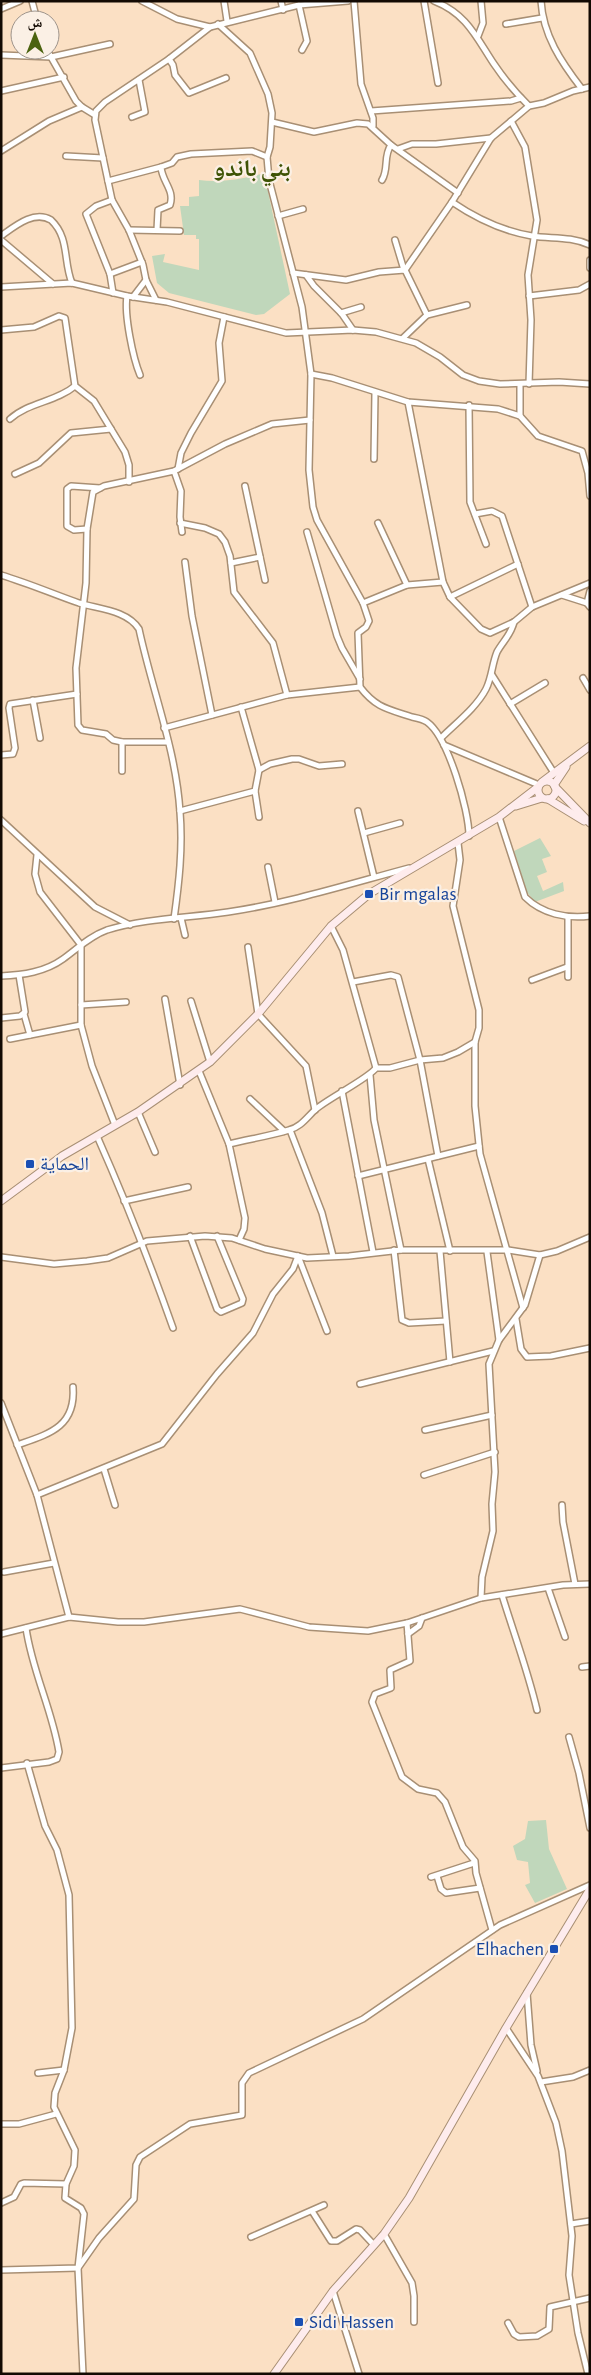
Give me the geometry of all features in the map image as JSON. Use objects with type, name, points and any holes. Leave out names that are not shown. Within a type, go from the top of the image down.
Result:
[{"type":"main road","points":[[1,1201],[38,1172],[138,1112],[180,1085],[210,1062],[258,1014],[331,926],[369,894],[499,817],[570,761],[589,750]]},
{"type":"main road","points":[[513,807],[545,799],[555,793],[555,786],[570,761]]},
{"type":"main road","points":[[540,785],[549,781],[590,824]]},
{"type":"main road","points":[[540,785],[538,793],[545,799],[574,813],[590,824]]},
{"type":"main road","points":[[274,2374],[332,2291],[384,2234],[416,2186],[506,2028],[590,1887]]},
{"type":"street","points":[[1,9],[20,1]]},
{"type":"street","points":[[142,1],[177,19],[210,27]]},
{"type":"street","points":[[224,1],[227,21]]},
{"type":"street","points":[[281,1],[284,10]]},
{"type":"street","points":[[156,300],[146,280],[142,262],[130,230],[112,200],[95,115],[100,107],[169,59],[210,27],[227,21],[314,3],[348,1]]},
{"type":"street","points":[[354,1],[361,84],[371,111],[373,126],[391,145],[458,193]]},
{"type":"street","points":[[424,1],[438,83]]},
{"type":"street","points":[[434,1],[462,18],[478,36],[495,66],[529,106]]},
{"type":"street","points":[[478,36],[484,23],[481,1]]},
{"type":"street","points":[[541,1],[542,18],[556,52],[582,89]]},
{"type":"street","points":[[299,6],[306,41],[302,50]]},
{"type":"street","points":[[506,24],[542,18]]},
{"type":"street","points":[[218,24],[250,52],[268,94],[272,122],[267,157],[269,180],[293,273],[306,334],[311,374],[309,470],[317,520],[363,603],[368,620],[366,627],[358,633],[360,687]]},
{"type":"street","points":[[60,55],[110,44]]},
{"type":"street","points":[[169,59],[176,75],[189,93],[226,78]]},
{"type":"street","points":[[53,60],[82,108],[95,115]]},
{"type":"street","points":[[1,91],[64,77]]},
{"type":"street","points":[[132,117],[145,112],[139,80]]},
{"type":"street","points":[[405,270],[458,193],[491,138],[529,106],[590,88]]},
{"type":"street","points":[[371,111],[511,101],[521,98]]},
{"type":"street","points":[[1,151],[49,121],[82,108]]},
{"type":"street","points":[[511,120],[527,155],[537,220],[528,275],[531,320],[529,384]]},
{"type":"street","points":[[272,122],[314,132],[357,123],[373,126]]},
{"type":"street","points":[[398,150],[412,144],[436,144],[491,138]]},
{"type":"street","points":[[382,180],[385,173],[386,154],[391,145]]},
{"type":"street","points":[[108,181],[172,164],[177,157],[192,154],[252,151],[267,157]]},
{"type":"street","points":[[66,156],[103,158]]},
{"type":"street","points":[[157,230],[158,210],[170,205],[172,197],[160,167]]},
{"type":"street","points":[[112,200],[96,206],[86,214],[110,274],[112,293]]},
{"type":"street","points":[[452,202],[485,222],[533,236],[564,238],[590,245]]},
{"type":"street","points":[[278,216],[303,209]]},
{"type":"street","points":[[1,236],[21,222],[35,217],[51,220],[62,236],[68,258],[68,274],[72,283]]},
{"type":"street","points":[[130,230],[180,232]]},
{"type":"street","points":[[1,240],[53,284]]},
{"type":"street","points":[[395,240],[405,270],[427,315]]},
{"type":"street","points":[[590,260],[590,268]]},
{"type":"street","points":[[110,274],[142,262]]},
{"type":"street","points":[[293,273],[354,280],[379,272],[405,270]]},
{"type":"street","points":[[306,275],[314,286],[341,313],[353,330]]},
{"type":"street","points":[[140,375],[134,361],[126,308],[130,297],[146,280]]},
{"type":"street","points":[[1,287],[72,283],[130,297],[156,300],[278,332],[306,334],[353,330],[402,338],[426,348],[470,379],[488,383],[529,384],[560,382],[590,384]]},
{"type":"street","points":[[529,296],[579,290],[590,284]]},
{"type":"street","points":[[402,338],[427,315],[467,304]]},
{"type":"street","points":[[341,313],[361,307]]},
{"type":"street","points":[[1,330],[34,327],[59,316],[65,318],[75,386],[94,401],[128,458],[129,482]]},
{"type":"street","points":[[182,532],[180,523],[181,491],[176,470],[181,453],[191,433],[222,381],[219,342],[224,317]]},
{"type":"street","points":[[311,374],[332,378],[408,402],[498,408],[520,416],[538,436],[582,452],[588,473],[590,496]]},
{"type":"street","points":[[520,384],[520,416]]},
{"type":"street","points":[[10,419],[19,410],[61,395],[75,386]]},
{"type":"street","points":[[374,460],[375,393]]},
{"type":"street","points":[[408,402],[443,582],[450,597],[481,629],[488,633],[514,622],[532,607],[590,584]]},
{"type":"street","points":[[469,405],[470,502],[486,544]]},
{"type":"street","points":[[86,529],[74,530],[67,526],[67,489],[71,486],[100,488],[176,470],[225,444],[272,424],[310,420]]},
{"type":"street","points":[[15,474],[39,463],[71,433],[111,430]]},
{"type":"street","points":[[245,486],[265,580]]},
{"type":"street","points":[[100,488],[93,492],[86,529],[86,583],[82,604],[76,668],[79,727],[82,730],[106,734],[113,740],[122,742],[168,742]]},
{"type":"street","points":[[475,514],[492,511],[502,516],[532,607]]},
{"type":"street","points":[[180,523],[205,528],[219,534],[226,545],[231,563],[234,592],[273,643],[287,695]]},
{"type":"street","points":[[378,524],[406,585]]},
{"type":"street","points":[[307,532],[337,636],[361,680]]},
{"type":"street","points":[[231,563],[260,557]]},
{"type":"street","points":[[185,562],[192,616],[212,714]]},
{"type":"street","points":[[450,597],[518,564]]},
{"type":"street","points":[[1,575],[82,604],[101,607],[136,625],[168,742],[180,811],[181,859],[174,918]]},
{"type":"street","points":[[363,603],[406,585],[443,582]]},
{"type":"street","points":[[562,595],[588,605],[590,591]]},
{"type":"street","points":[[441,738],[475,704],[485,691],[492,675],[495,658],[510,636],[514,622]]},
{"type":"street","points":[[492,675],[554,773]]},
{"type":"street","points":[[583,678],[590,690]]},
{"type":"street","points":[[510,704],[545,683]]},
{"type":"street","points":[[164,728],[287,695],[360,687]]},
{"type":"street","points":[[360,687],[378,706],[427,721],[441,738],[465,805],[469,836]]},
{"type":"street","points":[[1,754],[13,754],[15,748],[9,706],[17,702],[78,694]]},
{"type":"street","points":[[33,700],[40,738]]},
{"type":"street","points":[[241,708],[259,770],[256,791],[258,817]]},
{"type":"street","points":[[122,742],[122,771]]},
{"type":"street","points":[[444,745],[540,785]]},
{"type":"street","points":[[259,770],[270,764],[299,758],[319,766],[342,764]]},
{"type":"street","points":[[180,811],[256,791]]},
{"type":"street","points":[[358,811],[374,877]]},
{"type":"street","points":[[499,817],[525,897],[533,904],[568,918],[590,916]]},
{"type":"street","points":[[1,820],[94,907],[130,925]]},
{"type":"street","points":[[364,833],[400,823]]},
{"type":"street","points":[[458,843],[460,860],[453,906],[479,1010],[479,1028],[475,1042],[475,1106],[479,1146],[490,1194],[508,1250],[523,1308]]},
{"type":"street","points":[[37,855],[36,874],[40,892],[81,945],[81,1025],[92,1066],[115,1125]]},
{"type":"street","points":[[1,976],[20,975],[52,966],[106,930],[174,918],[228,912],[275,902],[414,866]]},
{"type":"street","points":[[268,867],[275,902]]},
{"type":"street","points":[[181,918],[185,935]]},
{"type":"street","points":[[568,918],[568,977]]},
{"type":"street","points":[[331,926],[343,950],[376,1068]]},
{"type":"street","points":[[248,947],[258,1014],[306,1066],[315,1110]]},
{"type":"street","points":[[532,980],[567,967]]},
{"type":"street","points":[[20,975],[26,1010],[24,1014],[30,1035]]},
{"type":"street","points":[[353,982],[391,975],[398,977],[420,1060],[438,1156]]},
{"type":"street","points":[[165,999],[180,1085]]},
{"type":"street","points":[[192,1000],[210,1062]]},
{"type":"street","points":[[81,1005],[126,1002]]},
{"type":"street","points":[[1,1018],[24,1014]]},
{"type":"street","points":[[10,1039],[81,1025]]},
{"type":"street","points":[[229,1144],[290,1130],[342,1090],[370,1075],[376,1068],[390,1068],[420,1060],[443,1058],[475,1042]]},
{"type":"street","points":[[199,1071],[229,1144],[245,1218],[244,1229],[239,1240]]},
{"type":"street","points":[[370,1075],[374,1120],[401,1250]]},
{"type":"street","points":[[342,1090],[373,1252]]},
{"type":"street","points":[[250,1100],[284,1131]]},
{"type":"street","points":[[138,1112],[155,1152]]},
{"type":"street","points":[[290,1130],[322,1213],[333,1256]]},
{"type":"street","points":[[97,1136],[143,1242],[173,1328]]},
{"type":"street","points":[[358,1176],[479,1146]]},
{"type":"street","points":[[428,1158],[450,1251]]},
{"type":"street","points":[[124,1201],[188,1187]]},
{"type":"street","points":[[190,1236],[217,1309],[221,1312],[244,1301],[217,1236]]},
{"type":"street","points":[[1,1257],[54,1264],[87,1261],[108,1258],[143,1242],[190,1236],[217,1236],[239,1240],[265,1249],[298,1256],[333,1256],[394,1250],[486,1252],[508,1250],[540,1255],[557,1251],[590,1237]]},
{"type":"street","points":[[394,1250],[402,1320],[409,1324],[446,1320]]},
{"type":"street","points":[[440,1251],[450,1362]]},
{"type":"street","points":[[486,1252],[499,1340]]},
{"type":"street","points":[[481,1598],[482,1577],[493,1531],[492,1504],[495,1452],[489,1370],[492,1352],[523,1308],[540,1255]]},
{"type":"street","points":[[298,1256],[327,1331]]},
{"type":"street","points":[[37,1495],[104,1469],[165,1441],[217,1374],[253,1333],[273,1294],[293,1269],[298,1256]]},
{"type":"street","points":[[516,1318],[521,1349],[526,1357],[551,1356],[590,1348]]},
{"type":"street","points":[[360,1384],[492,1352]]},
{"type":"street","points":[[17,1445],[50,1433],[58,1428],[72,1412],[74,1404],[73,1387]]},
{"type":"street","points":[[1,1403],[37,1495],[69,1617]]},
{"type":"street","points":[[424,1430],[492,1415]]},
{"type":"street","points":[[424,1475],[495,1452]]},
{"type":"street","points":[[104,1469],[115,1505]]},
{"type":"street","points":[[562,1505],[562,1522],[575,1584]]},
{"type":"street","points":[[4,1572],[54,1563]]},
{"type":"street","points":[[1,1634],[69,1617],[118,1622],[144,1622],[240,1609],[259,1612],[300,1625],[346,1631],[381,1630],[481,1598],[575,1584],[590,1584]]},
{"type":"street","points":[[548,1588],[565,1637]]},
{"type":"street","points":[[502,1595],[516,1643],[528,1669],[537,1710]]},
{"type":"street","points":[[408,1634],[419,1626],[422,1618]]},
{"type":"street","points":[[407,1623],[409,1663],[391,1670],[391,1688],[375,1694],[372,1702],[402,1777],[412,1785],[437,1793],[442,1797],[463,1847],[475,1861],[480,1888],[492,1930]]},
{"type":"street","points":[[1,1768],[50,1762],[57,1758],[59,1752],[55,1728],[32,1662],[26,1628]]},
{"type":"street","points":[[582,1667],[590,1666]]},
{"type":"street","points":[[569,1736],[579,1773],[590,1828]]},
{"type":"street","points":[[27,1764],[45,1826],[57,1850],[69,1895],[72,2028],[64,2070],[55,2092],[54,2107],[56,2114],[71,2138],[75,2150],[74,2166],[66,2184],[65,2198],[81,2208],[84,2214],[78,2268],[83,2374]]},
{"type":"street","points":[[431,1877],[474,1863]]},
{"type":"street","points":[[438,1876],[441,1889],[446,1893],[480,1888]]},
{"type":"street","points":[[78,2268],[99,2238],[134,2199],[136,2165],[140,2157],[190,2124],[242,2114],[242,2083],[249,2073],[363,2019],[492,1930],[590,1887]]},
{"type":"street","points":[[527,1992],[530,2045],[538,2076]]},
{"type":"street","points":[[506,2028],[542,2082],[555,2118],[562,2151],[571,2224],[572,2249],[569,2275],[588,2374]]},
{"type":"street","points":[[38,2073],[64,2070]]},
{"type":"street","points":[[542,2082],[572,2077],[590,2070]]},
{"type":"street","points":[[1,2124],[19,2124],[56,2114]]},
{"type":"street","points":[[1,2202],[14,2197],[21,2184],[66,2184]]},
{"type":"street","points":[[251,2237],[324,2205]]},
{"type":"street","points":[[312,2211],[331,2241],[337,2241],[356,2229],[360,2230],[374,2245]]},
{"type":"street","points":[[571,2224],[590,2221]]},
{"type":"street","points":[[384,2234],[412,2283],[414,2322]]},
{"type":"street","points":[[1,2270],[78,2268]]},
{"type":"street","points":[[332,2291],[359,2374]]},
{"type":"street","points":[[508,2323],[514,2334],[519,2337],[524,2338],[542,2334],[550,2326],[548,2310],[550,2307],[590,2298]]},
{"type":"green space","points":[[264,173],[290,294],[264,314],[256,315],[169,293],[157,283],[152,256],[165,254],[163,262],[199,270],[199,239],[196,239],[196,235],[184,235],[180,206],[189,206],[189,197],[199,196],[199,180],[232,180]]},
{"type":"green space","points":[[540,838],[551,856],[542,859],[547,872],[537,876],[543,891],[563,882],[564,891],[535,902],[527,892],[514,851]]},
{"type":"green space","points":[[546,1820],[549,1849],[567,1889],[535,1903],[525,1885],[530,1883],[528,1862],[517,1860],[513,1846],[525,1839],[528,1821]]},
{"type":"place","name":"Bir mgalas","points":[[369,894]]},
{"type":"place","name":"الحماية","points":[[30,1164]]},
{"type":"place","name":"Elhachen","points":[[554,1949]]},
{"type":"place","name":"Sidi Hassen","points":[[299,2322]]},
{"type":"district","name":"بني باندو","points":[[252,169]]}]
